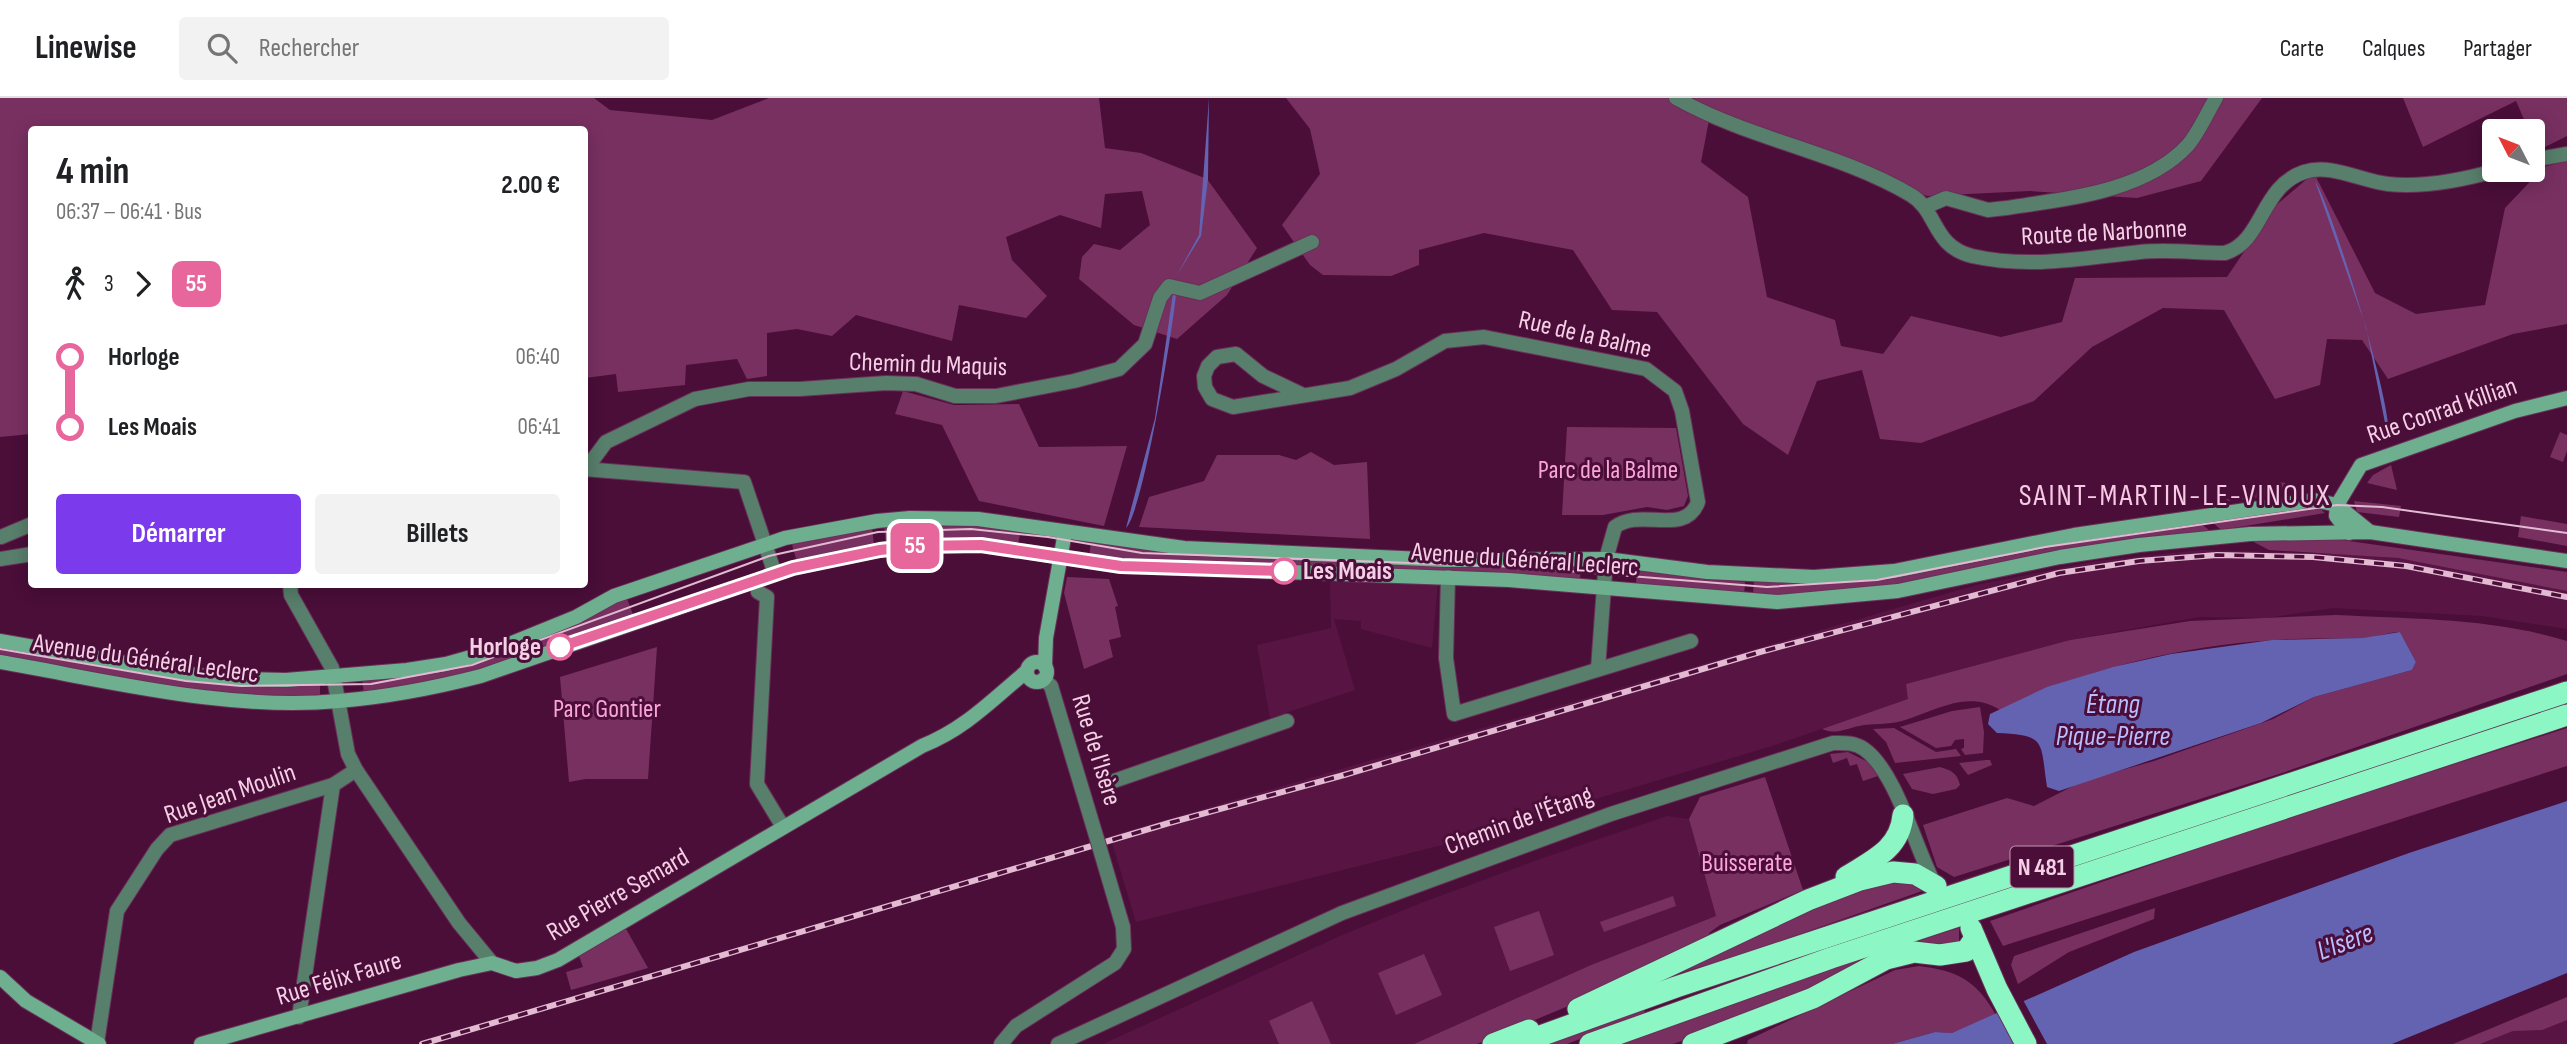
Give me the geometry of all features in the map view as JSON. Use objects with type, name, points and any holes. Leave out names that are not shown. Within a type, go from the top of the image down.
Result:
[{"type":"highway","name":"N 481","points":[[1518,1044],[1676,987],[2567,692]]},
{"type":"highway","name":"N 481","points":[[1590,1044],[1844,953],[2567,715]]},
{"type":"highway","points":[[1808,900],[1881,856],[1901,833],[1903,815]]},
{"type":"highway","points":[[1493,1044],[1648,977],[1808,900],[1860,880],[1893,872],[1915,874],[1936,886]]},
{"type":"highway","points":[[1693,1044],[1813,998],[1886,959],[1914,952],[1940,955],[1966,951],[1972,930],[1997,989],[2026,1044]]},
{"type":"highway","points":[[1940,955],[1964,965],[1997,989]]},
{"type":"main road","name":"Rue Conrad Killian","points":[[2337,510],[2346,488],[2361,465],[2542,403],[2567,398]]},
{"type":"main road","name":"Avenue du Général Leclerc","points":[[0,641],[215,677],[286,680],[333,672],[446,664],[492,651],[576,617],[614,596],[766,544],[808,533],[910,519],[978,519],[1184,548],[1445,560],[1606,559],[1707,572],[1814,577],[1855,575],[1942,563],[2074,536],[2314,500],[2337,510],[2325,524],[2286,527],[2270,533]]},
{"type":"main road","points":[[2337,510],[2370,532]]},
{"type":"main road","points":[[2337,510],[2349,533]]},
{"type":"main road","points":[[1036,672],[1046,638],[1065,532]]},
{"type":"main road","name":"Avenue du Général Leclerc","points":[[0,663],[211,698],[339,701],[432,688],[481,676],[775,574],[880,550],[916,546],[981,545],[1121,566],[1448,577],[1748,600],[1808,601],[1898,591],[2060,557],[2139,545],[2270,533],[2370,532],[2567,561]]},
{"type":"main road","name":"Rue Pierre Semard","points":[[492,963],[516,971],[537,968],[558,960],[922,746],[949,735],[1036,672]]},
{"type":"main road","name":"Rue Félix Faure","points":[[201,1044],[429,977],[492,963]]},
{"type":"main road","points":[[0,977],[26,1001],[98,1043]]},
{"type":"street","name":"Route de Narbonne","points":[[1676,98],[1744,129],[1858,169],[1913,196],[1925,207],[1936,230],[1959,252],[1996,260],[2059,263],[2144,252],[2225,253],[2237,249],[2245,242],[2273,194],[2289,179],[2305,172],[2319,169],[2386,184],[2416,185],[2482,173]]},
{"type":"street","points":[[1925,207],[1946,198],[1988,209],[2006,208],[2123,185],[2165,164],[2189,144],[2216,98]]},
{"type":"street","points":[[2545,158],[2567,155]]},
{"type":"street","name":"Chemin du Maquis","points":[[588,464],[606,442],[695,399],[735,391],[886,383],[916,384],[956,396],[996,396],[1119,369],[1145,344],[1160,298],[1169,286],[1200,293],[1312,242]]},
{"type":"street","name":"Rue de la Balme","points":[[1303,395],[1263,376],[1236,354],[1217,357],[1208,366],[1204,376],[1205,387],[1212,399],[1233,407],[1350,388],[1396,369],[1444,341],[1484,337],[1646,369],[1675,391],[1698,502],[1694,512],[1678,520],[1634,518],[1622,522],[1611,536],[1603,589],[1598,669]]},
{"type":"street","points":[[588,468],[744,482],[775,574]]},
{"type":"street","points":[[28,526],[0,537],[2,559],[28,555]]},
{"type":"street","points":[[1448,577],[1446,658],[1454,715],[1691,641]]},
{"type":"street","points":[[290,588],[291,595],[333,672],[348,754],[356,770],[459,923],[492,963]]},
{"type":"street","points":[[758,592],[767,597],[757,784],[783,827]]},
{"type":"street","name":"Rue de l'Isère","points":[[1001,1044],[1016,1026],[1115,963],[1124,949],[1123,928],[1051,686],[1036,672]]},
{"type":"street","points":[[1108,783],[1286,721]]},
{"type":"street","name":"Chemin de l'Étang","points":[[1058,1044],[1334,916],[1611,814],[1833,743],[1852,743],[1866,750],[1881,768],[1936,886]]},
{"type":"street","name":"Rue Jean Moulin","points":[[98,1043],[117,911],[157,849],[170,835],[333,785],[356,770]]},
{"type":"street","points":[[299,1017],[333,785]]},
{"type":"shaded area","points":[[2201,550],[2352,554],[2405,559],[2524,580],[2567,590],[2567,629],[2482,616],[2333,608],[2267,618],[2199,617],[2070,640],[1906,684],[1909,699],[1772,746],[1446,844],[1136,922],[1110,836],[1976,585],[2097,561]]},
{"type":"shaded area","points":[[1330,582],[1438,582],[1432,648],[1361,629],[1361,621],[1334,619],[1355,690],[1270,718],[1257,645],[1331,628]]},
{"type":"shaded area","points":[[1667,816],[1689,819],[1716,916],[1591,965],[1414,1044],[1103,1044],[1340,936],[1421,903]]},
{"type":"shaded area","points":[[2567,1001],[2567,1044],[2459,1044]]},
{"type":"green space","points":[[0,98],[594,98],[610,110],[712,120],[769,98],[1099,98],[1105,148],[1141,153],[1207,179],[1257,248],[1227,295],[1177,339],[1134,325],[1079,279],[1082,257],[1094,244],[1120,250],[1150,225],[1142,191],[1105,194],[1101,228],[1060,215],[1006,237],[1012,260],[1047,296],[1026,318],[959,305],[952,341],[856,315],[832,336],[797,329],[767,333],[767,376],[747,379],[737,359],[686,365],[685,385],[618,392],[616,374],[588,378],[588,126],[28,126],[28,434],[0,437]]},
{"type":"green space","points":[[1286,98],[2262,98],[2201,181],[2137,198],[2030,191],[1927,196],[1781,135],[1710,115],[1701,162],[1748,197],[1767,297],[1835,320],[1841,346],[1883,354],[1911,316],[2001,337],[2062,322],[2075,278],[2227,277],[2274,207],[2314,173],[2375,293],[2416,314],[2485,305],[2505,208],[2530,182],[2545,182],[2545,167],[2567,160],[2567,324],[2513,334],[2388,379],[2362,340],[2327,339],[2320,385],[2275,399],[2224,310],[2163,308],[2092,347],[2034,401],[1921,443],[1880,439],[1862,370],[1817,381],[1788,455],[1743,424],[1657,312],[1612,310],[1573,250],[1484,233],[1419,250],[1419,265],[1391,276],[1323,275],[1310,265],[1282,225],[1320,174],[1310,129]]},
{"type":"green space","points":[[2403,98],[2567,98],[2567,136],[2545,147],[2545,119],[2524,119],[2516,101],[2423,147]]},
{"type":"green space","points":[[903,391],[954,405],[1019,404],[1039,447],[1127,446],[1104,526],[979,501],[942,425],[895,414]]},
{"type":"green space","name":"Parc de la Balme","points":[[1567,427],[1676,428],[1688,496],[1684,506],[1667,510],[1647,507],[1603,515],[1562,515]]},
{"type":"green space","points":[[2560,432],[2567,435],[2567,451],[2563,462],[2550,457]]},
{"type":"green space","points":[[1311,452],[1334,465],[1367,462],[1370,539],[1139,527],[1149,497],[1204,481],[1217,455],[1279,455],[1296,460]]},
{"type":"green space","points":[[2391,465],[2397,490],[2367,483],[2373,475]]},
{"type":"green space","points":[[2279,482],[2286,483],[2278,495],[2216,503]]},
{"type":"green space","points":[[2354,501],[2401,506],[2399,517],[2357,512]]},
{"type":"green space","points":[[2314,503],[2325,513],[2221,530],[2209,519]]},
{"type":"green space","points":[[2521,516],[2567,524],[2567,546],[2518,537]]},
{"type":"green space","points":[[2198,521],[2210,531],[1896,588],[1761,598],[1761,593],[1753,593],[1754,579],[1780,581]]},
{"type":"green space","points":[[953,523],[1021,530],[1018,544],[886,545],[884,526]]},
{"type":"green space","points":[[872,526],[874,546],[797,562],[791,541]]},
{"type":"green space","points":[[2321,537],[2567,572],[2567,591],[2398,558],[2269,550],[2250,540]]},
{"type":"green space","points":[[1091,541],[1582,560],[1580,579],[1089,558]]},
{"type":"green space","points":[[1637,570],[1733,578],[1733,581],[1745,582],[1744,597],[1636,584]]},
{"type":"green space","points":[[1067,577],[1109,579],[1118,606],[1115,607],[1121,637],[1109,640],[1113,657],[1084,669],[1064,593]]},
{"type":"green space","points":[[626,596],[634,617],[480,672],[364,694],[362,678],[435,669]]},
{"type":"green space","points":[[2336,615],[2453,621],[2539,633],[2567,641],[2567,674],[2279,774],[1954,877],[1937,867],[1923,825],[2007,798],[2034,806],[2083,781],[2154,761],[2273,719],[2314,697],[2412,670],[2416,662],[2400,632],[2368,638],[2256,641],[2181,652],[2106,669],[2035,694],[2000,710],[1976,701],[1964,702],[1897,722],[1836,731],[1822,729],[1908,699],[1906,684],[2070,640],[2190,621]]},
{"type":"green space","points":[[0,646],[320,684],[320,698],[211,694],[0,658]]},
{"type":"green space","name":"Parc Gontier","points":[[657,647],[648,779],[586,779],[569,782],[560,677]]},
{"type":"green space","points":[[1980,707],[1984,732],[1983,753],[1965,755],[1961,749],[1964,748],[1964,739],[1955,740],[1951,746],[1936,748],[1900,727],[1952,711]]},
{"type":"green space","points":[[1894,728],[1936,752],[1956,749],[1961,756],[1895,763],[1886,742],[1873,729]]},
{"type":"green space","points":[[2567,728],[2567,766],[2003,946],[1990,921],[2271,823]]},
{"type":"green space","points":[[1848,752],[1868,762],[1878,776],[1863,781],[1857,764],[1850,766],[1847,758],[1833,763],[1830,754]]},
{"type":"green space","points":[[1990,760],[1992,765],[1968,775],[1959,763]]},
{"type":"green space","points":[[1940,767],[1955,775],[1960,785],[1956,789],[1933,794],[1912,789],[1903,774]]},
{"type":"green space","name":"Buisserate","points":[[1765,777],[1803,890],[1720,925],[1709,933],[1711,936],[1626,982],[1477,1044],[1414,1044],[1591,965],[1716,916],[1689,819],[1700,797]]},
{"type":"green space","points":[[1903,880],[1925,890],[1746,953],[1664,978],[1869,882]]},
{"type":"green space","points":[[1673,896],[1676,906],[1604,932],[1600,922]]},
{"type":"green space","points":[[2155,908],[2154,919],[2069,952],[2018,984],[2011,965],[2014,956]]},
{"type":"green space","points":[[1539,911],[1554,955],[1510,971],[1494,927]]},
{"type":"green space","points":[[625,927],[648,968],[571,990],[566,972],[583,967],[579,956]]},
{"type":"green space","points":[[1959,928],[1959,947],[1936,945],[1673,1044],[1622,1044],[1858,959]]},
{"type":"green space","points":[[1424,954],[1442,995],[1396,1015],[1378,973]]},
{"type":"green space","points":[[1919,966],[1945,971],[1965,979],[1981,993],[1996,1015],[1952,1033],[1935,1032],[1892,1044],[1747,1044],[1748,1040],[1895,970]]},
{"type":"green space","points":[[2567,997],[2567,1020],[2542,1030],[2513,1031],[2480,1044],[2453,1044]]},
{"type":"green space","points":[[1312,1001],[1331,1044],[1279,1044],[1269,1021]]},
{"type":"green space","points":[[1646,1005],[1644,1014],[1567,1044],[1544,1044]]},
{"type":"water","points":[[1209,98],[1208,179],[1201,236],[1177,275],[1199,235]]},
{"type":"water","points":[[2315,181],[2335,229],[2363,319]]},
{"type":"water","points":[[1173,293],[1176,294],[1174,313],[1156,418],[1141,489],[1126,528],[1155,418]]},
{"type":"water","points":[[2367,333],[2388,421],[2388,438]]},
{"type":"water","name":"Étang Pique-Pierre","points":[[2400,632],[2416,662],[2412,670],[2314,697],[2261,723],[2059,791],[2047,787],[2041,750],[2033,739],[1997,733],[1988,724],[1990,714],[2047,687],[2113,667],[2171,654],[2272,640],[2363,638]]},
{"type":"water","name":"L'Isère","points":[[2567,801],[2567,973],[2392,1044],[1892,1044],[1935,1032],[1952,1033],[2134,952],[2409,853]]},
{"type":"pier","points":[[2022,998],[2047,1044],[2016,1044],[1998,1010]]},
{"type":"tram line","points":[[0,649],[186,681],[241,686],[371,684],[472,665],[769,556],[878,532],[971,529],[1048,537],[1142,553],[1518,567],[1767,587],[1877,580],[2045,547],[2337,505],[2382,507],[2567,533]]},
{"type":"railway","points":[[422,1044],[1760,652],[2059,573],[2139,561],[2217,555],[2313,557],[2406,566],[2567,597]]},
{"type":"bus line","name":"55","points":[[560,647],[793,568],[880,550],[916,546],[981,545],[1012,548],[1121,566],[1284,571]]},
{"type":"place","name":"Les Moais","points":[[1284,571]]},
{"type":"place","name":"Horloge","points":[[560,647]]},
{"type":"district","name":"SAINT-MARTIN-LE-VINOUX","points":[[2175,496]]}]
